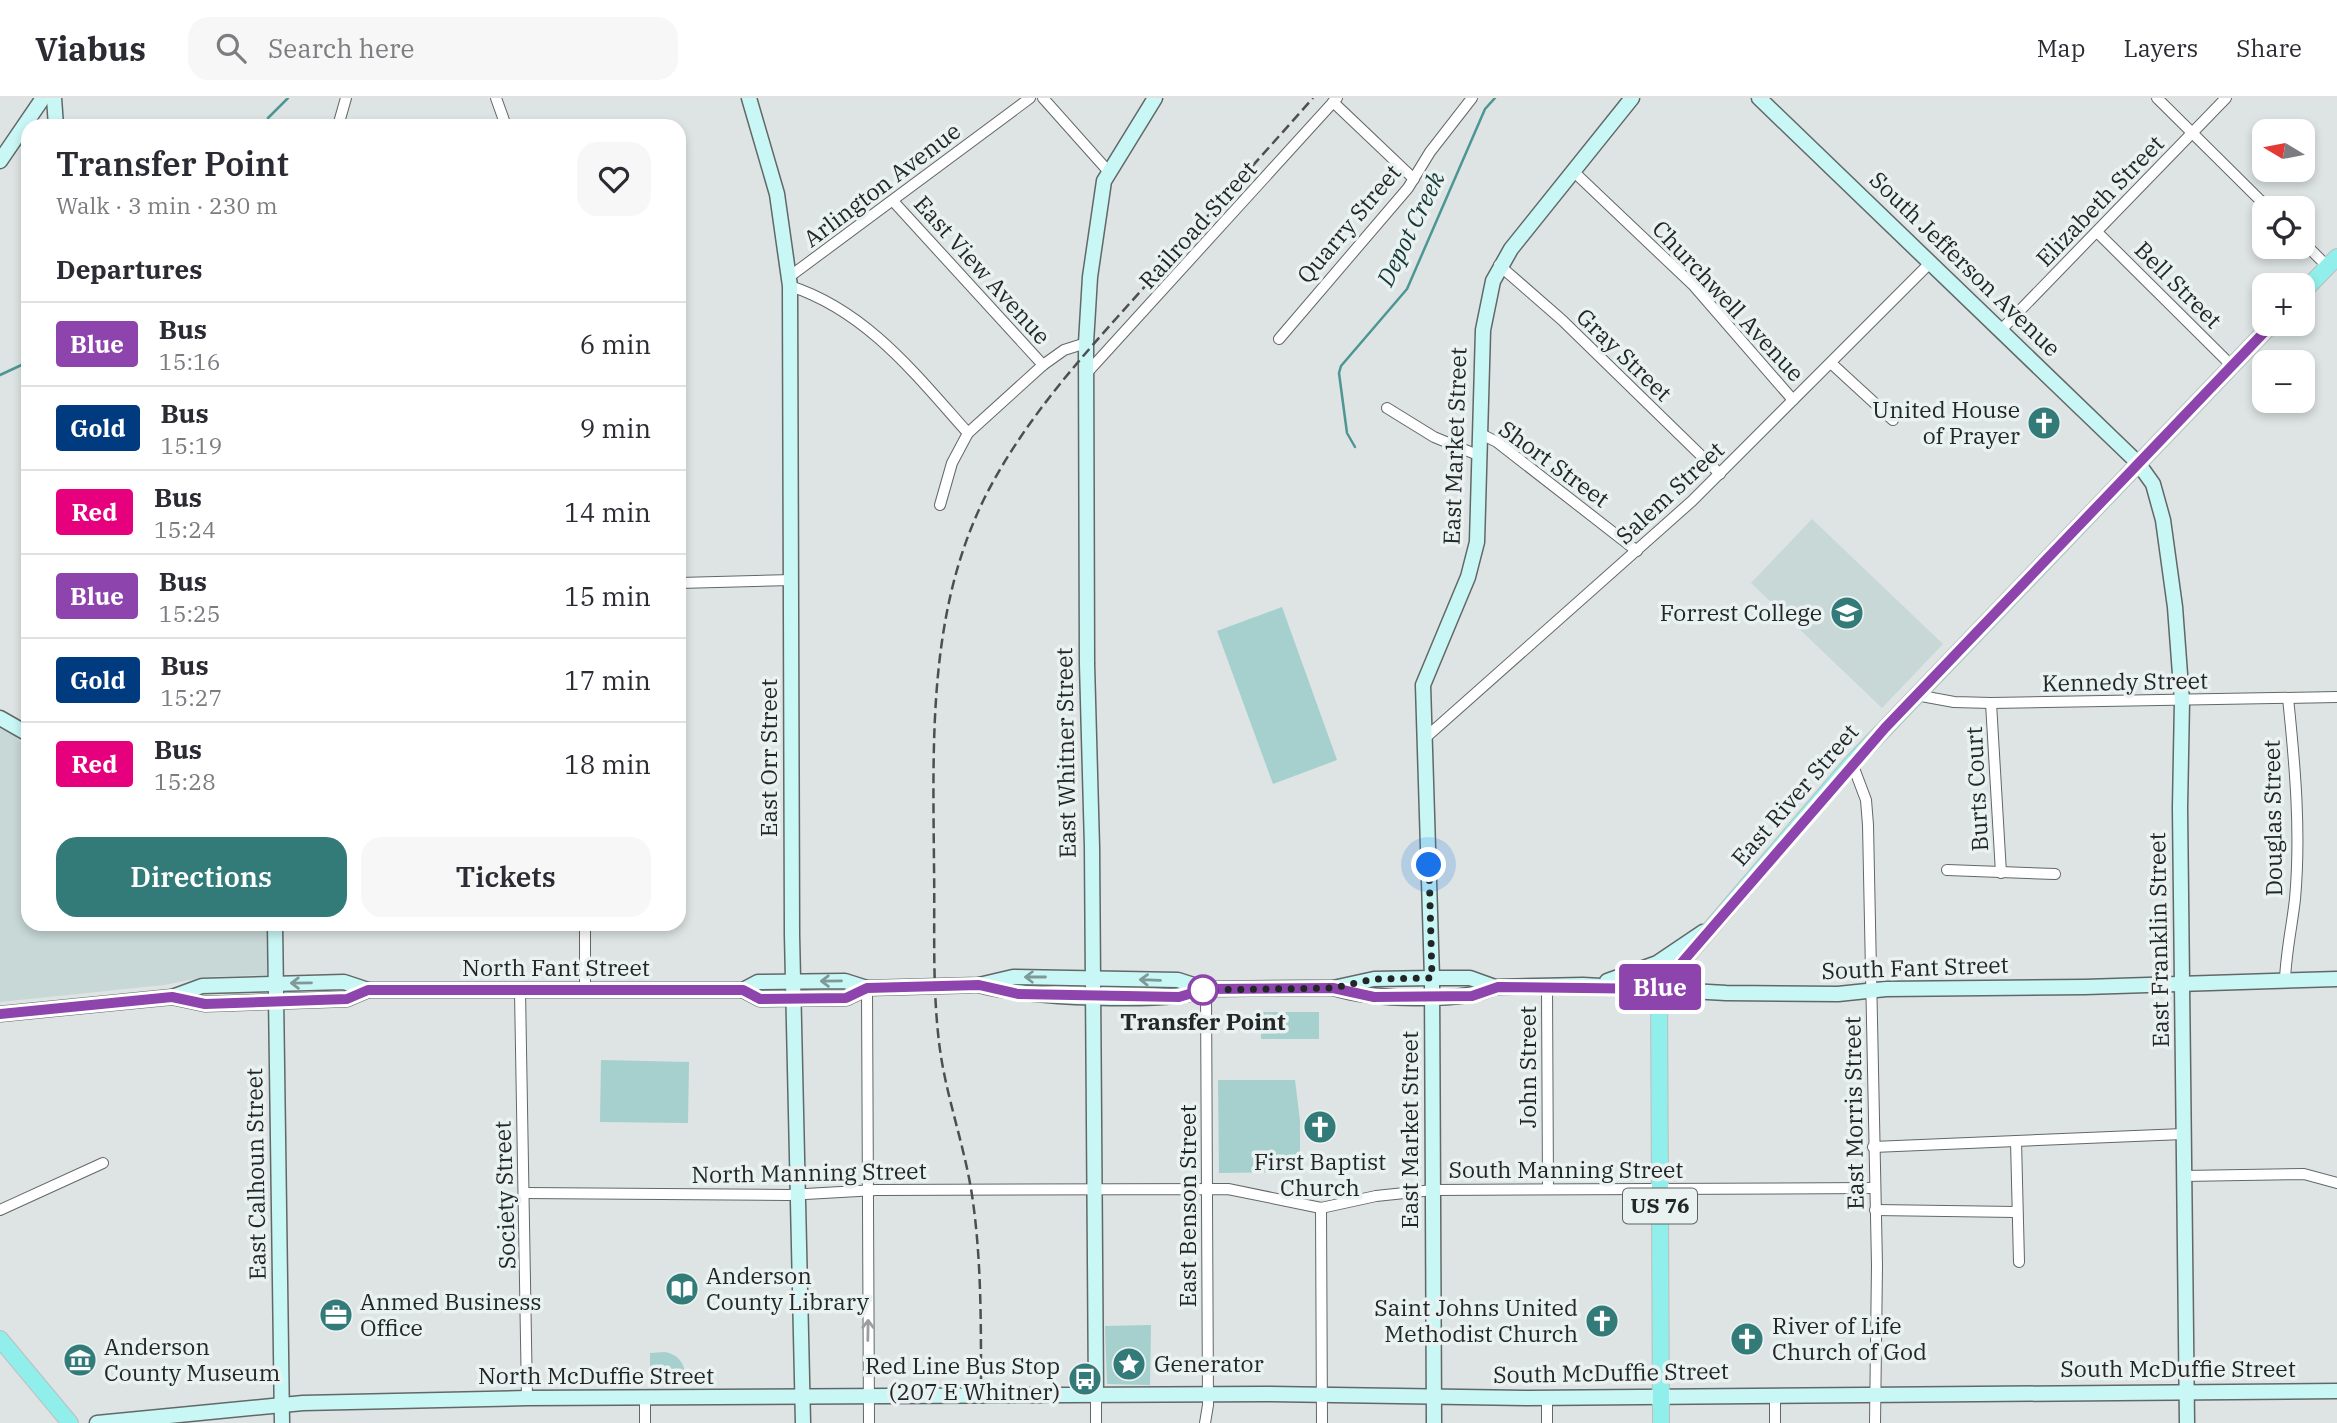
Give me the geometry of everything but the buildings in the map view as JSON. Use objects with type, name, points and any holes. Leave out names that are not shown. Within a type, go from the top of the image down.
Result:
[{"type":"main road","points":[[2315,280],[2332,262]]},
{"type":"main road","name":"East River Street","points":[[1659,989],[1852,764],[1916,694],[2260,336]]},
{"type":"main road","name":"US 76","points":[[1659,989],[1661,1423]]},
{"type":"main road","points":[[0,1339],[70,1423]]},
{"type":"street","points":[[29,119],[43,98]]},
{"type":"street","points":[[54,98],[56,119]]},
{"type":"street","points":[[340,119],[346,98]]},
{"type":"street","points":[[496,98],[504,119]]},
{"type":"street","name":"East Orr Street","points":[[749,98],[777,194],[790,282],[793,982],[803,1423]]},
{"type":"street","name":"Arlington Avenue","points":[[790,282],[1030,98]]},
{"type":"street","points":[[1042,98],[1109,172]]},
{"type":"street","name":"East Whitner Street","points":[[1096,1423],[1086,343],[1090,277],[1104,181],[1155,98]]},
{"type":"street","name":"Quarry Street","points":[[1279,339],[1414,179],[1472,98]]},
{"type":"street","name":"East Market Street","points":[[1434,1423],[1432,978],[1422,701],[1427,671],[1468,577],[1477,542],[1484,315],[1499,265],[1632,98]]},
{"type":"street","name":"South Jefferson Avenue","points":[[1759,98],[2138,463]]},
{"type":"street","points":[[2157,98],[2257,196]]},
{"type":"street","name":"Elizabeth Street","points":[[2001,330],[2226,98]]},
{"type":"street","points":[[1335,100],[1414,179]]},
{"type":"street","name":"Railroad Street","points":[[1085,376],[1335,100]]},
{"type":"street","points":[[0,161],[21,130]]},
{"type":"street","name":"Churchwell Avenue","points":[[1573,171],[1694,286],[1793,400]]},
{"type":"street","name":"East View Avenue","points":[[893,201],[1042,365]]},
{"type":"street","name":"Bell Street","points":[[2097,232],[2231,365]]},
{"type":"street","points":[[2315,250],[2332,262]]},
{"type":"street","name":"Salem Street","points":[[1424,739],[1720,474],[1931,262]]},
{"type":"street","name":"Gray Street","points":[[1499,265],[1562,320],[1720,474]]},
{"type":"street","points":[[790,282],[866,325],[898,354],[968,433]]},
{"type":"street","points":[[940,505],[952,463],[968,433],[1042,365],[1064,350],[1086,343]]},
{"type":"street","points":[[1832,364],[1893,421]]},
{"type":"street","name":"Short Street","points":[[1387,408],[1434,437],[1480,456]]},
{"type":"street","name":"Short Street","points":[[1481,434],[1497,442],[1637,551]]},
{"type":"street","name":"East Franklin Street","points":[[2138,463],[2153,484],[2163,520],[2175,607],[2182,701],[2183,1176],[2187,1423]]},
{"type":"street","points":[[686,583],[792,580]]},
{"type":"street","name":"Kennedy Street","points":[[1916,694],[1954,702],[1991,703],[2337,697]]},
{"type":"street","name":"Douglas Street","points":[[2285,980],[2286,948],[2295,900],[2297,850],[2296,782],[2288,698]]},
{"type":"street","name":"Burts Court","points":[[1991,703],[2001,873]]},
{"type":"street","points":[[0,718],[21,730]]},
{"type":"street","name":"East Morris Street","points":[[1852,764],[1866,800],[1868,825],[1875,1188],[1875,1423]]},
{"type":"street","name":"Burts Court","points":[[1947,870],[2054,874]]},
{"type":"street","points":[[1583,985],[1643,970],[1713,925]]},
{"type":"street","name":"East Calhoun Street","points":[[275,931],[282,1423]]},
{"type":"street","points":[[585,931],[585,991]]},
{"type":"street","name":"North Fant Street","points":[[0,1014],[172,997],[202,986],[276,983],[344,982],[368,990],[585,991],[743,990],[758,982],[845,981],[867,988],[979,985],[1013,977],[1093,978]]},
{"type":"street","name":"South Fant Street","points":[[1093,978],[1178,980],[1206,989]]},
{"type":"street","name":"South Fant Street","points":[[1093,996],[1179,997],[1206,989],[1333,988],[1374,979],[1470,978],[1495,987]]},
{"type":"street","name":"South Fant Street","points":[[1333,988],[1374,997],[1472,996],[1495,987],[1583,985],[1726,993],[1870,992],[2337,979]]},
{"type":"street","name":"North Fant Street","points":[[979,985],[1018,994],[1093,996]]},
{"type":"street","name":"John Street","points":[[1547,986],[1548,1189]]},
{"type":"street","points":[[867,988],[869,1423]]},
{"type":"street","name":"North Fant Street","points":[[743,990],[760,999],[846,998],[867,988]]},
{"type":"street","name":"East Benson Street","points":[[1205,1423],[1208,1394],[1206,989]]},
{"type":"street","name":"North Fant Street","points":[[172,997],[205,1004],[347,999],[368,990]]},
{"type":"street","name":"Society Street","points":[[520,991],[527,1398]]},
{"type":"street","points":[[1874,1147],[2183,1134]]},
{"type":"street","points":[[2016,1141],[2019,1262]]},
{"type":"street","points":[[0,1210],[103,1163]]},
{"type":"street","points":[[2183,1176],[2304,1174],[2337,1182]]},
{"type":"street","name":"South Manning Street","points":[[1094,1189],[1246,1191],[1321,1208],[1376,1196],[1433,1190],[1875,1188]]},
{"type":"street","name":"North Manning Street","points":[[524,1193],[1094,1189]]},
{"type":"street","points":[[1321,1208],[1322,1423]]},
{"type":"street","points":[[1875,1210],[2016,1212]]},
{"type":"street","name":"South McDuffie Street","points":[[1096,1395],[1547,1397],[2337,1391]]},
{"type":"street","points":[[1775,1394],[1775,1423]]},
{"type":"street","name":"North McDuffie Street","points":[[97,1423],[282,1405],[527,1398],[1096,1395]]},
{"type":"street","points":[[1547,1397],[1547,1423]]},
{"type":"street","points":[[645,1399],[645,1423]]},
{"type":"shaded area","name":"Forrest College","points":[[1812,519],[1943,644],[1882,708],[1751,583]]},
{"type":"shaded area","points":[[1282,607],[1337,760],[1273,784],[1217,631]]},
{"type":"shaded area","points":[[0,727],[10,731],[21,743],[21,931],[267,931],[267,975],[204,977],[164,985],[0,1002]]},
{"type":"shaded area","points":[[1261,1012],[1319,1012],[1319,1039],[1261,1039]]},
{"type":"shaded area","points":[[601,1060],[689,1062],[688,1123],[600,1122]]},
{"type":"shaded area","points":[[1218,1080],[1295,1080],[1300,1121],[1300,1172],[1219,1173]]},
{"type":"shaded area","points":[[1151,1325],[1150,1385],[1107,1384],[1105,1326]]},
{"type":"shaded area","points":[[665,1352],[680,1360],[687,1385],[668,1375],[650,1372],[650,1353]]},
{"type":"waterway","points":[[268,118],[288,98]]},
{"type":"waterway","name":"Depot Creek","points":[[1355,447],[1347,433],[1339,373],[1341,366],[1407,289],[1485,109],[1495,98]]},
{"type":"waterway","points":[[0,375],[21,365]]},
{"type":"railway","points":[[981,1379],[980,1286],[975,1218],[969,1176],[942,1061],[935,976],[935,724],[938,677],[953,585],[966,541],[985,497],[1001,467],[1039,411],[1103,333],[1313,98]]},
{"type":"bus line","name":"Blue","points":[[0,1014],[172,997],[189,1003],[205,1004],[347,999],[368,990],[743,990],[760,999],[846,998],[867,988],[979,985],[1018,994],[1179,997],[1206,989],[1333,988],[1374,997],[1472,996],[1495,987],[1583,985],[1659,989],[1816,804],[1916,694],[2260,336]]},
{"type":"place","name":"United House of Prayer","points":[[2044,423]]},
{"type":"place","name":"Forrest College","points":[[1847,613]]},
{"type":"place","name":"Transfer Point","points":[[1203,990]]},
{"type":"place","name":"First Baptist Church","points":[[1320,1127]]},
{"type":"place","name":"Anderson County Library","points":[[682,1289]]},
{"type":"place","name":"Anmed Business Office","points":[[336,1315]]},
{"type":"place","name":"Saint Johns United Methodist Church","points":[[1602,1321]]},
{"type":"place","name":"River of Life Church of God","points":[[1747,1339]]},
{"type":"place","name":"Anderson County Museum","points":[[80,1360]]},
{"type":"place","name":"Generator","points":[[1129,1364]]},
{"type":"place","name":"Red Line Bus Stop (207 E Whitner)","points":[[1085,1379]]},
{"type":"route","points":[[1203,990],[1333,988],[1354,981],[1432,978],[1429,865]]}]
